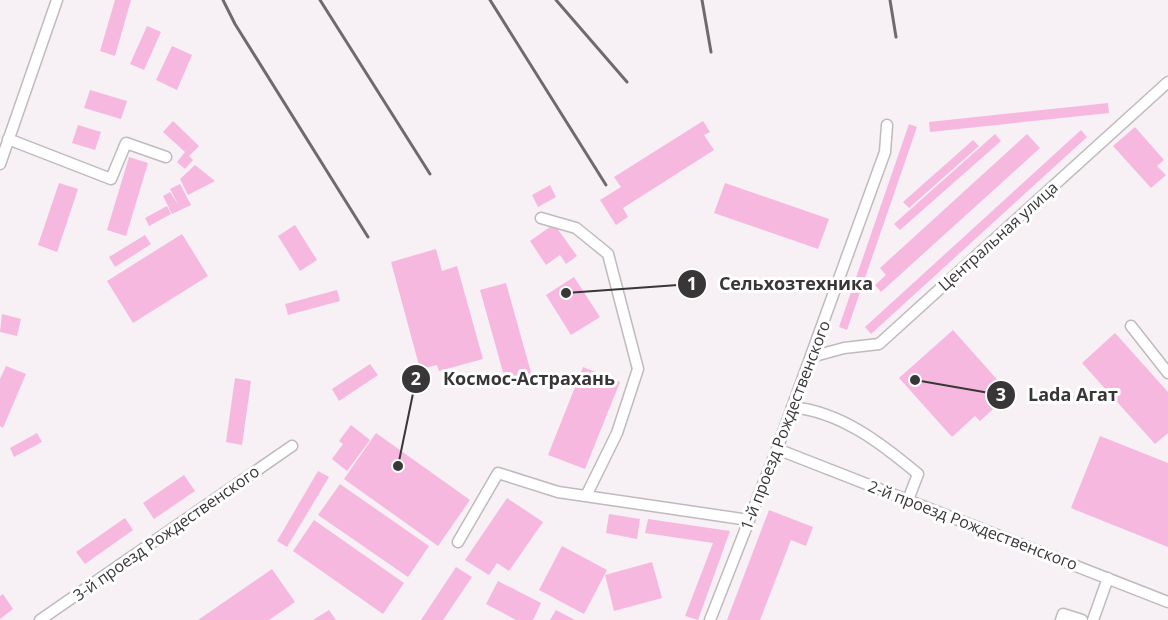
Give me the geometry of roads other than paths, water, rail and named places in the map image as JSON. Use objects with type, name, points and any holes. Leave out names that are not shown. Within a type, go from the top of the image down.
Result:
[{"type":"street","points":[[0,164],[57,0]]},
{"type":"street","name":"Центральная улица","points":[[811,357],[844,348],[879,344],[1168,82]]},
{"type":"street","name":"1-й проезд Рождественского","points":[[710,620],[777,449],[885,152],[887,125]]},
{"type":"street","points":[[9,139],[111,179],[126,143],[166,157]]},
{"type":"street","points":[[540,218],[576,228],[608,254],[638,369],[616,433],[586,496]]},
{"type":"street","points":[[1131,326],[1168,373]]},
{"type":"street","points":[[792,407],[816,410],[835,418],[869,435],[896,455],[918,474],[908,500]]},
{"type":"street","name":"3-й проезд Рождественского","points":[[40,620],[292,446]]},
{"type":"street","name":"2-й проезд Рождественского","points":[[777,449],[1168,602]]},
{"type":"street","points":[[458,542],[498,473],[558,492],[749,520]]},
{"type":"street","points":[[1093,620],[1108,578]]},
{"type":"street","points":[[1061,620],[1063,614],[1082,620]]},
{"type":"railway","points":[[223,0],[235,24],[368,237]]},
{"type":"railway","points":[[320,0],[430,174]]},
{"type":"railway","points":[[490,0],[606,185]]},
{"type":"railway","points":[[556,0],[627,82]]},
{"type":"railway","points":[[702,0],[711,52]]},
{"type":"railway","points":[[890,0],[896,37]]},
{"type":"place","name":"Сельхозтехника","points":[[566,293]]},
{"type":"place","name":"Lada Агат","points":[[915,380]]},
{"type":"place","name":"Космос-Астрахань","points":[[398,466]]}]
